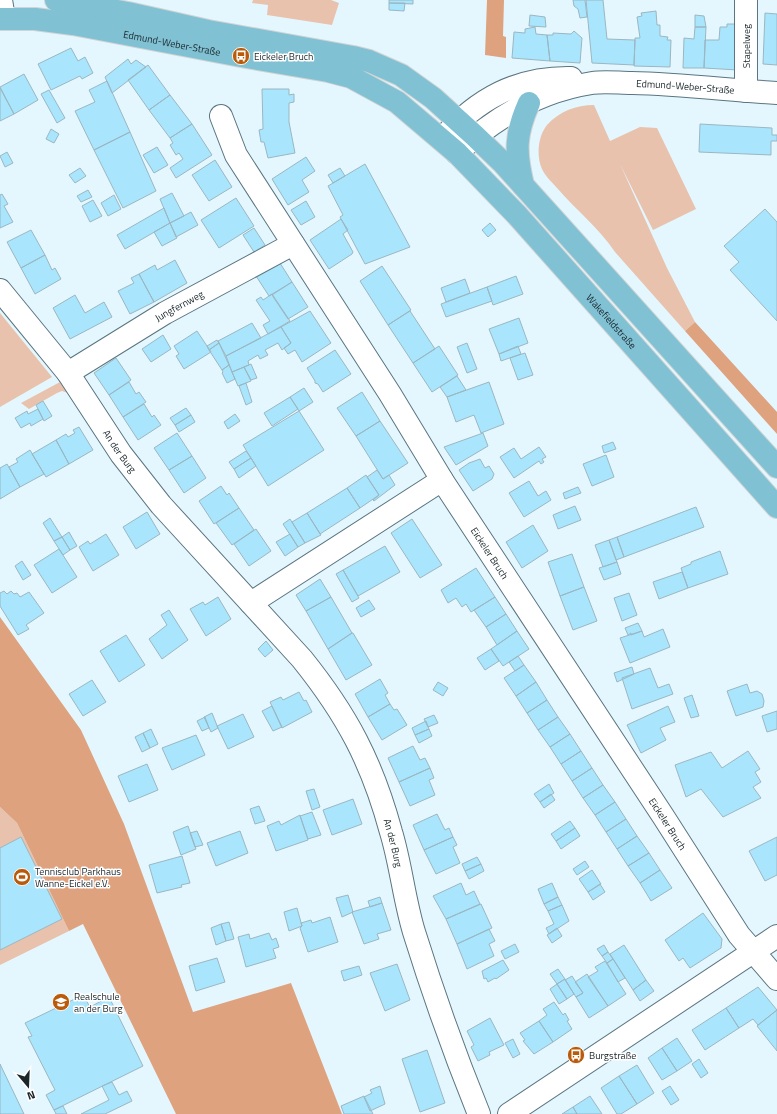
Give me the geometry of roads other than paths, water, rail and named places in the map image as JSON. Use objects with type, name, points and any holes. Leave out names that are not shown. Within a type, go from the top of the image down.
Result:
[{"type":"main road","name":"Edmund-Weber-Straße","points":[[56,0],[128,13],[208,31],[369,61],[401,75],[476,136]]},
{"type":"main road","name":"Edmund-Weber-Straße","points":[[2,12],[341,74],[356,79],[397,102],[442,139]]},
{"type":"main road","points":[[523,184],[518,164],[517,136],[521,121],[529,103]]},
{"type":"main road","points":[[476,136],[523,184],[777,467]]},
{"type":"main road","name":"Wakefieldstraße","points":[[442,139],[517,215],[777,507]]},
{"type":"street","name":"Stapelweg","points":[[746,0],[746,91]]},
{"type":"street","name":"Edmund-Weber-Straße","points":[[442,139],[458,120],[485,100],[512,87],[553,78],[580,79],[594,83]]},
{"type":"street","name":"Edmund-Weber-Straße","points":[[457,153],[488,125],[529,103],[563,89],[594,83],[707,87],[777,94]]},
{"type":"street","name":"Eickeler Bruch","points":[[221,116],[236,155],[390,394],[442,480],[663,816],[739,935],[777,978]]},
{"type":"street","name":"Jungfernweg","points":[[68,373],[165,313],[293,244]]},
{"type":"street","name":"An der Burg","points":[[0,290],[68,373],[121,454],[161,505],[251,602],[324,686],[344,716],[364,754],[392,833],[402,883],[416,937],[455,1051],[479,1114]]},
{"type":"street","points":[[251,602],[442,480]]},
{"type":"street","points":[[509,1114],[777,936]]},
{"type":"place","name":"Eickeler Bruch","points":[[241,56]]},
{"type":"place","name":"Tennisclub Parkhaus Wanne-Eickel e.V.","points":[[22,877]]},
{"type":"place","name":"Realschule an der Burg","points":[[61,1002]]},
{"type":"place","name":"Burgstraße","points":[[576,1055]]}]
